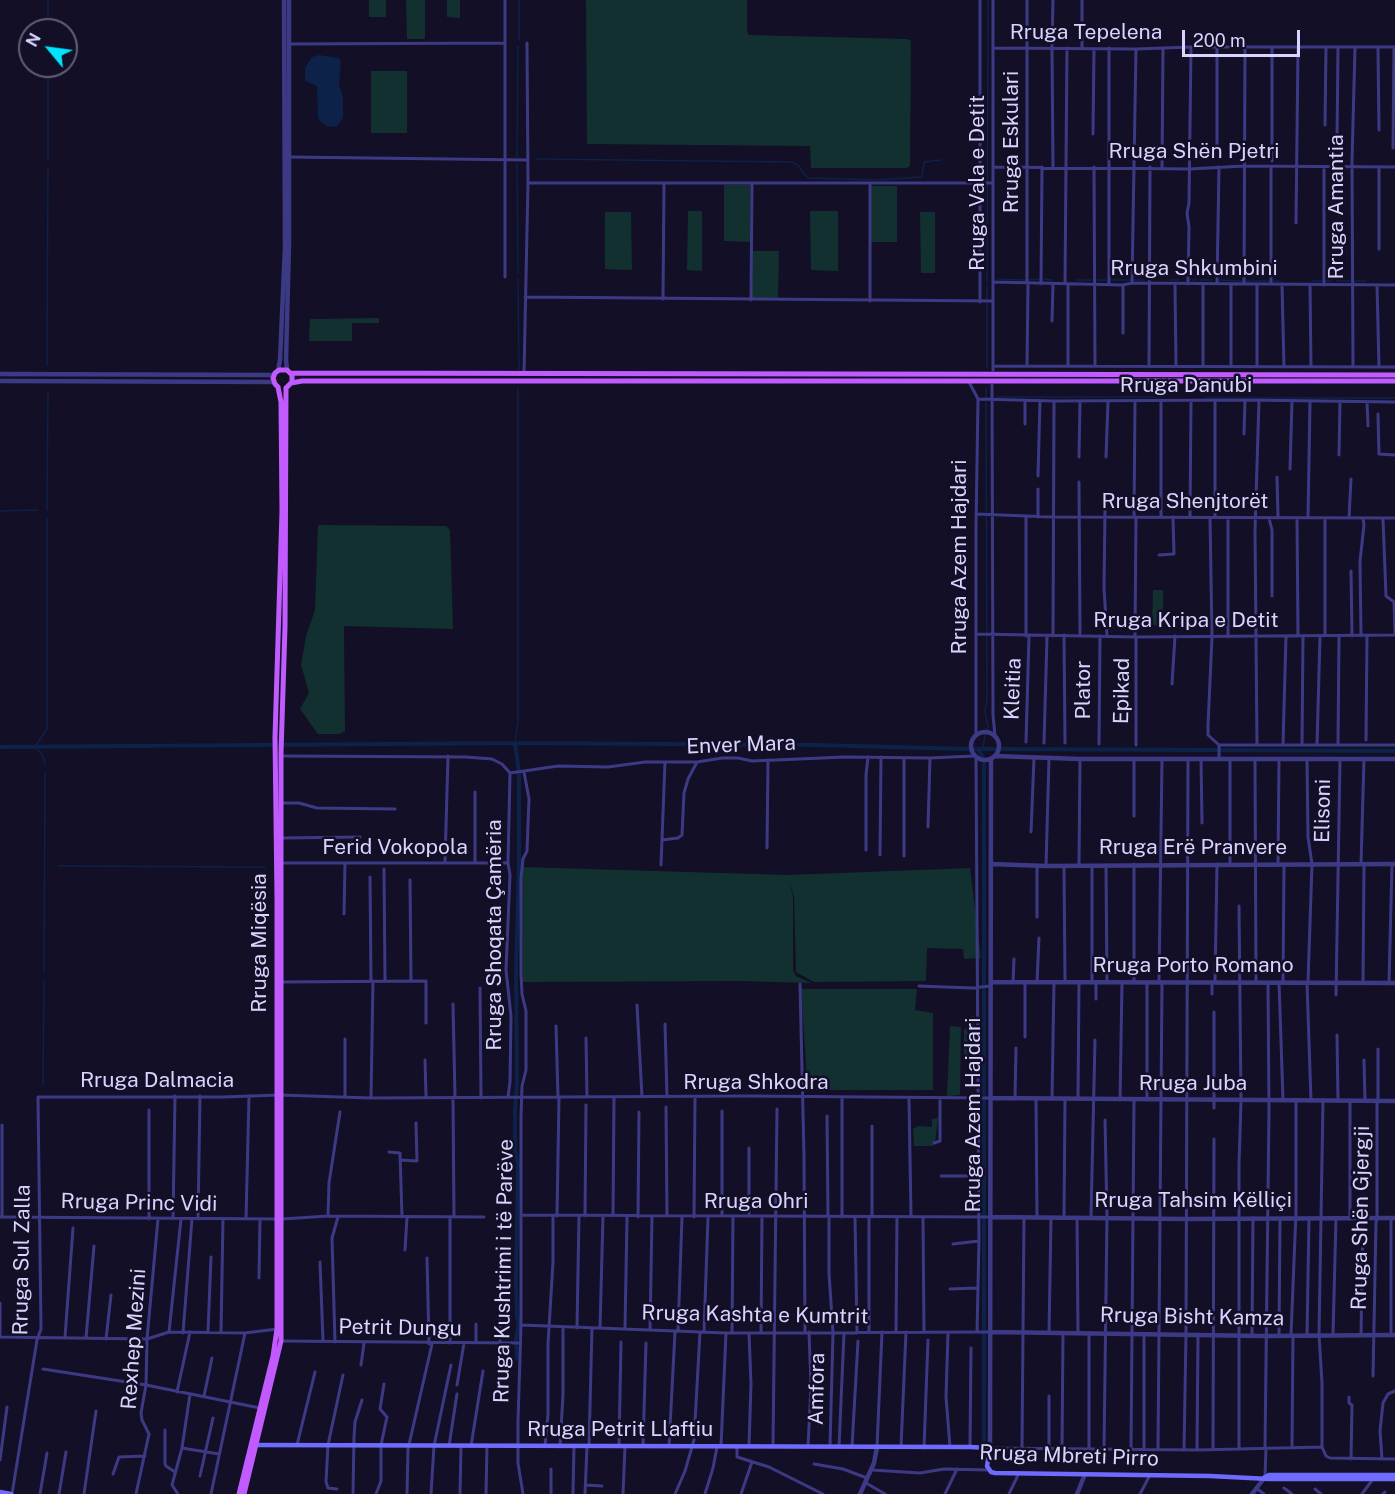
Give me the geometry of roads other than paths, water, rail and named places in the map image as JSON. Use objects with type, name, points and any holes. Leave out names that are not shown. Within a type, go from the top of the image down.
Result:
[{"type":"main road","points":[[1395,375],[524,375],[289,372],[276,373],[274,382],[278,387],[302,381],[1395,381]]},
{"type":"main road","name":"Rruga Miqësia","points":[[278,740],[285,627],[289,372]]},
{"type":"main road","name":"Rruga Miqësia","points":[[278,387],[281,402],[282,511],[278,740],[282,838],[282,982],[278,1095]]},
{"type":"main road","name":"Rruga Miqësia","points":[[241,1494],[281,1341],[277,886],[279,754]]},
{"type":"main road","name":"Rruga Miqësia","points":[[253,1445],[277,1329],[279,1219]]},
{"type":"main road","name":"Rruga Petrit Llaftiu","points":[[253,1445],[990,1448]]},
{"type":"main road","name":"Rruga Azem Hajdari","points":[[988,1470],[990,1448]]},
{"type":"main road","name":"Rruga Mbreti Pirro","points":[[988,1470],[995,1473],[1265,1478]]},
{"type":"main road","points":[[1265,1478],[1269,1475],[1395,1477]]},
{"type":"main road","points":[[1265,1478],[1373,1479],[1395,1477]]},
{"type":"main road","points":[[0,1491],[12,1494]]},
{"type":"street","points":[[0,374],[276,373],[280,360],[285,247],[284,0]]},
{"type":"street","points":[[289,0],[290,157],[286,360],[289,372]]},
{"type":"street","points":[[505,0],[505,277]]},
{"type":"street","points":[[980,0],[981,302]]},
{"type":"street","name":"Rruga Vala e Detit","points":[[993,0],[993,368],[1027,366]]},
{"type":"street","name":"Rruga Eskulari","points":[[1027,0],[1027,366]]},
{"type":"street","points":[[1053,0],[1053,167]]},
{"type":"street","points":[[1082,0],[1082,48]]},
{"type":"street","points":[[289,44],[505,43]]},
{"type":"street","points":[[524,375],[528,183],[527,43]]},
{"type":"street","points":[[1188,284],[1189,227],[1187,213],[1190,169],[1191,47]]},
{"type":"street","points":[[1244,284],[1245,47]]},
{"type":"street","points":[[1393,148],[1394,47]]},
{"type":"street","name":"Rruga Tepelena","points":[[993,48],[1394,47]]},
{"type":"street","points":[[1067,48],[1068,366]]},
{"type":"street","points":[[1093,134],[1094,48]]},
{"type":"street","points":[[1109,48],[1109,284]]},
{"type":"street","points":[[1162,167],[1163,48]]},
{"type":"street","points":[[1217,48],[1217,147]]},
{"type":"street","points":[[1272,48],[1272,161]]},
{"type":"street","points":[[1296,223],[1298,48]]},
{"type":"street","points":[[1325,125],[1326,48]]},
{"type":"street","points":[[1337,140],[1338,48]]},
{"type":"street","name":"Rruga Amantia","points":[[1353,367],[1354,48]]},
{"type":"street","points":[[1378,48],[1379,130]]},
{"type":"street","points":[[1132,283],[1136,49]]},
{"type":"street","points":[[290,157],[528,160]]},
{"type":"street","name":"Rruga Shën Pjetri","points":[[993,166],[1190,169],[1245,164],[1271,167],[1395,167]]},
{"type":"street","points":[[1041,284],[1042,166]]},
{"type":"street","points":[[1094,167],[1095,366]]},
{"type":"street","points":[[1149,366],[1150,167]]},
{"type":"street","points":[[1217,283],[1219,167]]},
{"type":"street","points":[[1270,284],[1271,167]]},
{"type":"street","points":[[1324,167],[1324,285]]},
{"type":"street","points":[[1379,167],[1379,249]]},
{"type":"street","points":[[528,183],[992,183]]},
{"type":"street","points":[[663,299],[664,183]]},
{"type":"street","points":[[750,300],[752,183]]},
{"type":"street","points":[[870,184],[870,301]]},
{"type":"street","name":"Rruga Shkumbini","points":[[993,282],[1123,285],[1132,283],[1395,285]]},
{"type":"street","points":[[1052,321],[1053,284]]},
{"type":"street","points":[[1175,284],[1176,366]]},
{"type":"street","points":[[1203,284],[1203,366]]},
{"type":"street","points":[[1231,367],[1232,284]]},
{"type":"street","points":[[1257,284],[1257,367]]},
{"type":"street","points":[[1282,284],[1284,367]]},
{"type":"street","points":[[1310,284],[1311,367]]},
{"type":"street","points":[[1123,285],[1123,333]]},
{"type":"street","points":[[1377,285],[1379,367]]},
{"type":"street","points":[[525,297],[992,301]]},
{"type":"street","points":[[1027,366],[1395,367]]},
{"type":"street","points":[[0,381],[274,382]]},
{"type":"street","name":"Rruga Azem Hajdari","points":[[969,381],[978,399],[976,735],[970,745],[975,757]]},
{"type":"street","name":"Rruga Azem Hajdari","points":[[990,1448],[988,1332],[990,1217],[984,1099],[990,984],[993,758],[999,744],[995,736],[993,715],[990,516],[992,385]]},
{"type":"street","name":"Rruga Danubi","points":[[978,399],[1395,402]]},
{"type":"street","points":[[1244,434],[1245,400]]},
{"type":"street","points":[[1257,745],[1255,531],[1259,400]]},
{"type":"street","points":[[1290,469],[1292,400]]},
{"type":"street","points":[[1025,401],[1025,424]]},
{"type":"street","points":[[1038,476],[1040,401]]},
{"type":"street","points":[[1053,636],[1054,401]]},
{"type":"street","points":[[1079,457],[1080,401]]},
{"type":"street","points":[[1106,457],[1108,401]]},
{"type":"street","name":"Epikad","points":[[1135,401],[1136,745]]},
{"type":"street","points":[[1161,401],[1161,517]]},
{"type":"street","points":[[1190,518],[1191,402]]},
{"type":"street","points":[[1215,402],[1215,517]]},
{"type":"street","points":[[1308,518],[1310,402]]},
{"type":"street","points":[[1339,455],[1340,402]]},
{"type":"street","points":[[1367,402],[1368,426]]},
{"type":"street","points":[[1378,414],[1378,452],[1381,455],[1395,455]]},
{"type":"street","points":[[1278,477],[1278,516]]},
{"type":"street","points":[[1349,518],[1351,479]]},
{"type":"street","points":[[1079,482],[1080,635]]},
{"type":"street","points":[[1038,489],[1038,517]]},
{"type":"street","points":[[1105,508],[1104,588],[1107,636]]},
{"type":"street","name":"Rruga Shenjtorët","points":[[976,514],[1026,517],[1395,518]]},
{"type":"street","name":"Kleitia","points":[[1026,517],[1028,636],[1026,742]]},
{"type":"street","points":[[1159,555],[1174,554],[1173,517]]},
{"type":"street","points":[[1210,518],[1212,637],[1208,735],[1219,746],[1219,756]]},
{"type":"street","points":[[1228,518],[1228,636]]},
{"type":"street","points":[[1269,518],[1272,530],[1272,596]]},
{"type":"street","points":[[1297,518],[1302,746]]},
{"type":"street","points":[[1325,518],[1325,636]]},
{"type":"street","points":[[1361,636],[1360,561],[1363,518]]},
{"type":"street","points":[[1383,518],[1386,596],[1394,602],[1395,635]]},
{"type":"street","points":[[1351,571],[1352,636]]},
{"type":"street","name":"Rruga Kripa e Detit","points":[[976,634],[1136,637],[1395,635]]},
{"type":"street","points":[[1064,635],[1065,743]]},
{"type":"street","points":[[1044,743],[1047,636]]},
{"type":"street","name":"Plator","points":[[1099,744],[1100,636]]},
{"type":"street","points":[[1172,684],[1175,636]]},
{"type":"street","points":[[1283,746],[1286,636]]},
{"type":"street","points":[[1317,746],[1320,636]]},
{"type":"street","points":[[1338,745],[1339,636]]},
{"type":"street","points":[[1366,740],[1367,636]]},
{"type":"street","points":[[976,735],[987,732],[995,736]]},
{"type":"street","points":[[1219,746],[1395,745]]},
{"type":"street","points":[[279,754],[448,756],[492,759],[511,772]]},
{"type":"street","points":[[445,862],[448,756]]},
{"type":"street","points":[[979,1331],[979,1176],[984,1099],[976,878],[975,757],[985,761],[993,758],[1202,759],[1219,756],[1230,759],[1395,759]]},
{"type":"street","points":[[866,850],[868,757]]},
{"type":"street","name":"Enver Mara","points":[[511,772],[551,766],[609,767],[645,762],[698,762],[722,758],[752,761],[868,757],[975,757]]},
{"type":"street","points":[[880,855],[881,757]]},
{"type":"street","points":[[904,758],[904,856]]},
{"type":"street","points":[[928,827],[930,758]]},
{"type":"street","points":[[1031,832],[1034,758]]},
{"type":"street","points":[[1046,866],[1049,758]]},
{"type":"street","points":[[1080,759],[1080,865]]},
{"type":"street","points":[[1134,759],[1134,816]]},
{"type":"street","points":[[1158,1449],[1162,759]]},
{"type":"street","points":[[1184,1450],[1188,759]]},
{"type":"street","points":[[1202,759],[1202,823]]},
{"type":"street","points":[[1230,759],[1230,864]]},
{"type":"street","points":[[1255,759],[1256,982]]},
{"type":"street","points":[[1278,864],[1279,759]]},
{"type":"street","points":[[1307,759],[1307,829],[1312,864],[1308,982],[1311,1101]]},
{"type":"street","name":"Elisoni","points":[[1336,995],[1340,759]]},
{"type":"street","points":[[1363,982],[1364,759]]},
{"type":"street","points":[[767,848],[768,760]]},
{"type":"street","points":[[661,865],[665,762]]},
{"type":"street","points":[[662,840],[678,838],[682,835],[684,793],[688,779],[698,762]]},
{"type":"street","name":"Rruga Shoqata Çamëria","points":[[509,1097],[511,1016],[506,981],[511,772]]},
{"type":"street","name":"Rruga Kushtrimi i të Parëve","points":[[521,772],[529,799],[527,851],[523,859],[521,878],[521,973],[526,1011],[526,1070],[520,1097],[522,1215],[521,1325],[518,1343],[518,1463],[523,1494]]},
{"type":"street","points":[[475,792],[476,862]]},
{"type":"street","points":[[281,803],[299,803],[316,808],[395,809]]},
{"type":"street","points":[[282,838],[360,837]]},
{"type":"street","name":"Ferid Vokopola","points":[[282,863],[508,863]]},
{"type":"street","points":[[344,914],[345,863]]},
{"type":"street","name":"Rruga Erë Pranvere","points":[[991,864],[1037,866],[1393,864]]},
{"type":"street","points":[[1134,864],[1134,982]]},
{"type":"street","points":[[1212,994],[1216,864]]},
{"type":"street","points":[[1283,1101],[1281,982],[1284,864]]},
{"type":"street","points":[[1392,983],[1393,864]]},
{"type":"street","points":[[1092,865],[1095,999]]},
{"type":"street","points":[[1106,865],[1107,982]]},
{"type":"street","points":[[1037,866],[1037,917]]},
{"type":"street","points":[[1064,866],[1065,981]]},
{"type":"street","points":[[384,869],[386,981]]},
{"type":"street","points":[[370,877],[371,1098]]},
{"type":"street","points":[[410,880],[411,981]]},
{"type":"street","points":[[1239,906],[1241,982],[1239,1449]]},
{"type":"street","points":[[1037,982],[1039,938]]},
{"type":"street","points":[[1013,982],[1014,958]]},
{"type":"street","points":[[282,982],[426,981],[426,1023]]},
{"type":"street","name":"Rruga Porto Romano","points":[[990,984],[1065,981],[1392,983]]},
{"type":"street","points":[[1025,982],[1026,1037]]},
{"type":"street","points":[[1052,1099],[1054,982]]},
{"type":"street","points":[[1078,1099],[1079,982]]},
{"type":"street","points":[[1120,1100],[1122,982]]},
{"type":"street","points":[[1147,982],[1147,1100]]},
{"type":"street","points":[[1252,1494],[1265,1478],[1266,1448],[1268,982]]},
{"type":"street","points":[[800,984],[803,1217],[811,1386],[808,1447]]},
{"type":"street","points":[[919,986],[979,987],[990,984]]},
{"type":"street","points":[[480,988],[481,1098]]},
{"type":"street","points":[[453,1004],[454,1217]]},
{"type":"street","points":[[637,1005],[642,1097]]},
{"type":"street","points":[[1214,1012],[1214,1108]]},
{"type":"street","points":[[665,1024],[667,1097]]},
{"type":"street","points":[[545,1446],[555,1216],[558,1097],[556,1026]]},
{"type":"street","points":[[1337,1035],[1338,1101]]},
{"type":"street","points":[[586,1038],[587,1097]]},
{"type":"street","points":[[345,1039],[345,1098]]},
{"type":"street","points":[[1091,1217],[1095,1040]]},
{"type":"street","points":[[1015,1099],[1016,1048]]},
{"type":"street","name":"Rruga Shën Gjergji","points":[[1373,1376],[1378,1049]]},
{"type":"street","points":[[425,1060],[426,1096]]},
{"type":"street","points":[[1364,1060],[1365,1101]]},
{"type":"street","name":"Rruga Dalmacia","points":[[38,1097],[278,1095],[371,1098],[426,1096]]},
{"type":"street","points":[[173,1219],[175,1096]]},
{"type":"street","points":[[198,1219],[200,1096]]},
{"type":"street","points":[[246,1219],[249,1096]]},
{"type":"street","name":"Rruga Shkodra","points":[[426,1096],[481,1098],[803,1096],[984,1099]]},
{"type":"street","name":"Rruga Sul Zalla","points":[[12,1494],[39,1337],[38,1097]]},
{"type":"street","points":[[613,1216],[614,1097]]},
{"type":"street","points":[[694,1097],[694,1217]]},
{"type":"street","points":[[842,1098],[842,1217]]},
{"type":"street","points":[[934,1143],[940,1141],[939,1098]]},
{"type":"street","points":[[909,1099],[911,1216]]},
{"type":"street","name":"Rruga Juba","points":[[984,1099],[1395,1101]]},
{"type":"street","points":[[1036,1099],[1037,1217]]},
{"type":"street","points":[[1064,1217],[1065,1099]]},
{"type":"street","points":[[1131,1449],[1134,1100]]},
{"type":"street","points":[[1292,1448],[1296,1101]]},
{"type":"street","points":[[1323,1101],[1319,1335],[1322,1447],[1328,1458],[1395,1459]]},
{"type":"street","points":[[1350,1101],[1350,1218]]},
{"type":"street","points":[[585,1216],[586,1105]]},
{"type":"street","points":[[666,1107],[667,1216]]},
{"type":"street","points":[[773,1447],[777,1109]]},
{"type":"street","points":[[149,1110],[149,1219]]},
{"type":"street","points":[[722,1111],[722,1216]]},
{"type":"street","points":[[328,1216],[330,1174],[340,1112]]},
{"type":"street","points":[[638,1216],[639,1112]]},
{"type":"street","name":"Amfora","points":[[827,1116],[829,1273],[833,1333],[830,1447]]},
{"type":"street","points":[[1104,1449],[1107,1217],[1105,1120]]},
{"type":"street","points":[[400,1160],[417,1161],[417,1123]]},
{"type":"street","points":[[1,1217],[2,1125]]},
{"type":"street","points":[[869,1332],[872,1126]]},
{"type":"street","points":[[1213,1449],[1214,1139]]},
{"type":"street","points":[[749,1148],[749,1216]]},
{"type":"street","points":[[389,1152],[398,1152],[400,1160],[402,1217]]},
{"type":"street","points":[[941,1176],[979,1176]]},
{"type":"street","name":"Rruga Ohri","points":[[522,1215],[990,1217]]},
{"type":"street","name":"Rruga Princ Vidi","points":[[1,1217],[149,1219],[279,1219],[328,1216],[484,1217]]},
{"type":"street","points":[[577,1328],[579,1216]]},
{"type":"street","points":[[600,1328],[603,1216]]},
{"type":"street","points":[[625,1329],[627,1216]]},
{"type":"street","points":[[650,1330],[652,1216]]},
{"type":"street","points":[[675,1494],[693,1447],[708,1216]]},
{"type":"street","points":[[732,1333],[733,1216]]},
{"type":"street","points":[[761,1333],[762,1216]]},
{"type":"street","points":[[334,1342],[332,1239],[338,1217]]},
{"type":"street","points":[[405,1250],[406,1217]]},
{"type":"street","points":[[669,1446],[682,1217]]},
{"type":"street","points":[[855,1217],[857,1332]]},
{"type":"street","points":[[896,1332],[897,1217]]},
{"type":"street","points":[[922,1217],[924,1332]]},
{"type":"street","name":"Rruga Tahsim Këlliçi","points":[[990,1217],[1393,1218]]},
{"type":"street","points":[[1022,1448],[1024,1217]]},
{"type":"street","points":[[1049,1333],[1052,1217]]},
{"type":"street","points":[[1077,1217],[1078,1333]]},
{"type":"street","points":[[450,1218],[450,1343]]},
{"type":"street","points":[[1252,1336],[1253,1218]]},
{"type":"street","points":[[1279,1335],[1280,1218]]},
{"type":"street","points":[[1307,1335],[1309,1218]]},
{"type":"street","points":[[1333,1335],[1336,1218]]},
{"type":"street","points":[[1361,1335],[1363,1218]]},
{"type":"street","points":[[1393,1218],[1393,1335]]},
{"type":"street","name":"Rexhep Mezini","points":[[136,1494],[149,1434],[141,1416],[146,1385],[147,1340],[158,1219]]},
{"type":"street","points":[[169,1332],[181,1219]]},
{"type":"street","points":[[183,1332],[192,1219]]},
{"type":"street","points":[[221,1332],[223,1219]]},
{"type":"street","points":[[259,1278],[261,1219]]},
{"type":"street","points":[[65,1337],[73,1228]]},
{"type":"street","points":[[952,1244],[979,1242]]},
{"type":"street","points":[[86,1338],[94,1246]]},
{"type":"street","points":[[208,1332],[211,1257]]},
{"type":"street","points":[[407,1494],[408,1446],[430,1344],[427,1258]]},
{"type":"street","points":[[320,1262],[323,1341]]},
{"type":"street","points":[[499,1265],[500,1343]]},
{"type":"street","points":[[950,1289],[978,1288]]},
{"type":"street","points":[[106,1339],[111,1295]]},
{"type":"street","points":[[0,1303],[0,1337],[147,1340],[169,1332],[245,1333],[277,1329]]},
{"type":"street","points":[[476,1324],[476,1343]]},
{"type":"street","name":"Rruga Kashta e Kumtrit","points":[[521,1325],[726,1333],[988,1332]]},
{"type":"street","points":[[560,1446],[563,1328]]},
{"type":"street","points":[[585,1494],[592,1328]]},
{"type":"street","points":[[177,1392],[190,1332]]},
{"type":"street","points":[[860,1494],[872,1470],[877,1447],[882,1332]]},
{"type":"street","points":[[901,1447],[906,1332]]},
{"type":"street","points":[[948,1332],[946,1397],[950,1447]]},
{"type":"street","name":"Rruga Bisht Kamza","points":[[988,1332],[1252,1336],[1393,1335]]},
{"type":"street","points":[[211,1494],[245,1333]]},
{"type":"street","points":[[705,1494],[719,1446],[726,1333]]},
{"type":"street","points":[[748,1333],[751,1384],[749,1446]]},
{"type":"street","points":[[839,1447],[844,1333]]},
{"type":"street","points":[[1062,1449],[1063,1333]]},
{"type":"street","points":[[1089,1333],[1089,1449]]},
{"type":"street","points":[[1144,1333],[1144,1449]]},
{"type":"street","points":[[1197,1450],[1198,1334]]},
{"type":"street","points":[[924,1448],[928,1340]]},
{"type":"street","name":"Petrit Dungu","points":[[281,1341],[518,1343]]},
{"type":"street","points":[[852,1446],[858,1341]]},
{"type":"street","points":[[621,1342],[623,1494]]},
{"type":"street","points":[[361,1365],[364,1343]]},
{"type":"street","points":[[457,1385],[464,1343]]},
{"type":"street","points":[[643,1446],[646,1343]]},
{"type":"street","points":[[970,1448],[971,1348]]},
{"type":"street","points":[[204,1396],[212,1358]]},
{"type":"street","points":[[430,1494],[434,1446],[451,1365]]},
{"type":"street","points":[[43,1369],[146,1385],[260,1408]]},
{"type":"street","points":[[471,1446],[483,1371]]},
{"type":"street","points":[[297,1445],[315,1372]]},
{"type":"street","points":[[337,1489],[326,1486],[328,1445],[343,1375]]},
{"type":"street","points":[[376,1494],[381,1481],[381,1445],[387,1417],[380,1409],[384,1384]]},
{"type":"street","points":[[1382,1459],[1380,1431],[1383,1403],[1388,1394],[1395,1391]]},
{"type":"street","points":[[178,1494],[172,1485],[182,1448],[190,1394]]},
{"type":"street","points":[[449,1446],[457,1394]]},
{"type":"street","points":[[1049,1396],[1049,1448]]},
{"type":"street","points":[[1349,1397],[1349,1404],[1352,1405],[1351,1459]]},
{"type":"street","points":[[353,1494],[355,1422],[362,1401]]},
{"type":"street","points":[[0,1460],[7,1407]]},
{"type":"street","points":[[84,1494],[96,1411]]},
{"type":"street","points":[[200,1476],[213,1418]]},
{"type":"street","points":[[165,1430],[165,1464],[175,1472]]},
{"type":"street","points":[[460,1494],[461,1446]]},
{"type":"street","points":[[486,1494],[488,1446]]},
{"type":"street","points":[[573,1494],[574,1446]]},
{"type":"street","points":[[737,1446],[737,1457],[769,1467],[823,1494]]},
{"type":"street","points":[[990,1448],[1197,1450],[1322,1447]]},
{"type":"street","points":[[182,1448],[219,1454]]},
{"type":"street","points":[[59,1494],[66,1452]]},
{"type":"street","points":[[40,1494],[47,1453]]},
{"type":"street","points":[[113,1474],[119,1457],[145,1456]]},
{"type":"street","points":[[741,1494],[752,1462]]},
{"type":"street","points":[[814,1464],[843,1469],[867,1481],[885,1494]]},
{"type":"street","name":"Rruga Mbreti Pirro","points":[[872,1470],[920,1473],[944,1468],[988,1470]]},
{"type":"street","points":[[551,1469],[551,1494]]},
{"type":"street","points":[[946,1494],[957,1469]]},
{"type":"street","points":[[1011,1493],[1019,1473]]},
{"type":"street","points":[[1077,1494],[1085,1474]]},
{"type":"street","points":[[1140,1494],[1150,1475]]},
{"type":"street","points":[[1362,1494],[1373,1479]]},
{"type":"street","points":[[586,1485],[602,1486]]},
{"type":"street","points":[[1256,1488],[1264,1494]]},
{"type":"street","points":[[1284,1488],[1292,1494]]},
{"type":"street","points":[[1315,1489],[1321,1494]]},
{"type":"water","points":[[319,55],[339,58],[341,62],[339,84],[343,97],[343,118],[337,126],[329,127],[318,118],[317,86],[305,81],[305,68],[312,57]]},
{"type":"waterway","points":[[48,0],[48,18]]},
{"type":"waterway","points":[[519,0],[519,40]]},
{"type":"waterway","points":[[987,282],[988,0]]},
{"type":"waterway","points":[[517,157],[518,46]]},
{"type":"waterway","points":[[48,78],[48,160]]},
{"type":"waterway","points":[[536,159],[792,162],[798,165],[809,178],[877,180],[922,177],[924,162],[941,160]]},
{"type":"waterway","points":[[517,163],[518,273]]},
{"type":"waterway","points":[[47,365],[48,167]]},
{"type":"waterway","points":[[518,279],[519,369]]},
{"type":"waterway","points":[[997,279],[1025,280]]},
{"type":"waterway","points":[[1029,280],[1039,279]]},
{"type":"waterway","points":[[1044,279],[1052,280]]},
{"type":"waterway","points":[[1076,280],[1092,280]]},
{"type":"waterway","points":[[1095,280],[1108,280]]},
{"type":"waterway","points":[[1111,280],[1130,280]]},
{"type":"waterway","points":[[1134,280],[1144,280]]},
{"type":"waterway","points":[[1170,280],[1179,280]]},
{"type":"waterway","points":[[1191,280],[1197,280]]},
{"type":"waterway","points":[[1200,280],[1212,280]]},
{"type":"waterway","points":[[1219,280],[1242,281]]},
{"type":"waterway","points":[[1246,281],[1269,281]]},
{"type":"waterway","points":[[1273,281],[1280,281]]},
{"type":"waterway","points":[[1312,281],[1321,281]]},
{"type":"waterway","points":[[1326,281],[1331,281]]},
{"type":"waterway","points":[[1337,281],[1350,281]]},
{"type":"waterway","points":[[1354,281],[1366,281]]},
{"type":"waterway","points":[[987,285],[987,368]]},
{"type":"waterway","points":[[986,388],[987,700],[985,711],[988,727],[986,731]]},
{"type":"waterway","points":[[515,743],[518,720],[518,389]]},
{"type":"waterway","points":[[47,510],[48,391]]},
{"type":"waterway","points":[[996,397],[1162,397]]},
{"type":"waterway","points":[[1205,398],[1395,398]]},
{"type":"waterway","points":[[0,511],[38,510]]},
{"type":"waterway","points":[[45,764],[42,754],[35,747],[47,729],[47,518]]},
{"type":"waterway","points":[[979,750],[983,747],[985,735]]},
{"type":"waterway","points":[[515,743],[519,773],[515,1110],[515,1149],[518,1163],[516,1280],[519,1324],[516,1339],[517,1359]]},
{"type":"waterway","points":[[0,747],[515,743],[816,745],[968,749]]},
{"type":"waterway","points":[[973,749],[996,749]]},
{"type":"waterway","points":[[1001,749],[1395,751]]},
{"type":"waterway","points":[[979,750],[983,758]]},
{"type":"waterway","points":[[984,763],[984,1443]]},
{"type":"waterway","points":[[44,971],[45,773]]},
{"type":"waterway","points":[[58,866],[265,867]]},
{"type":"waterway","points":[[43,1085],[44,981]]}]
